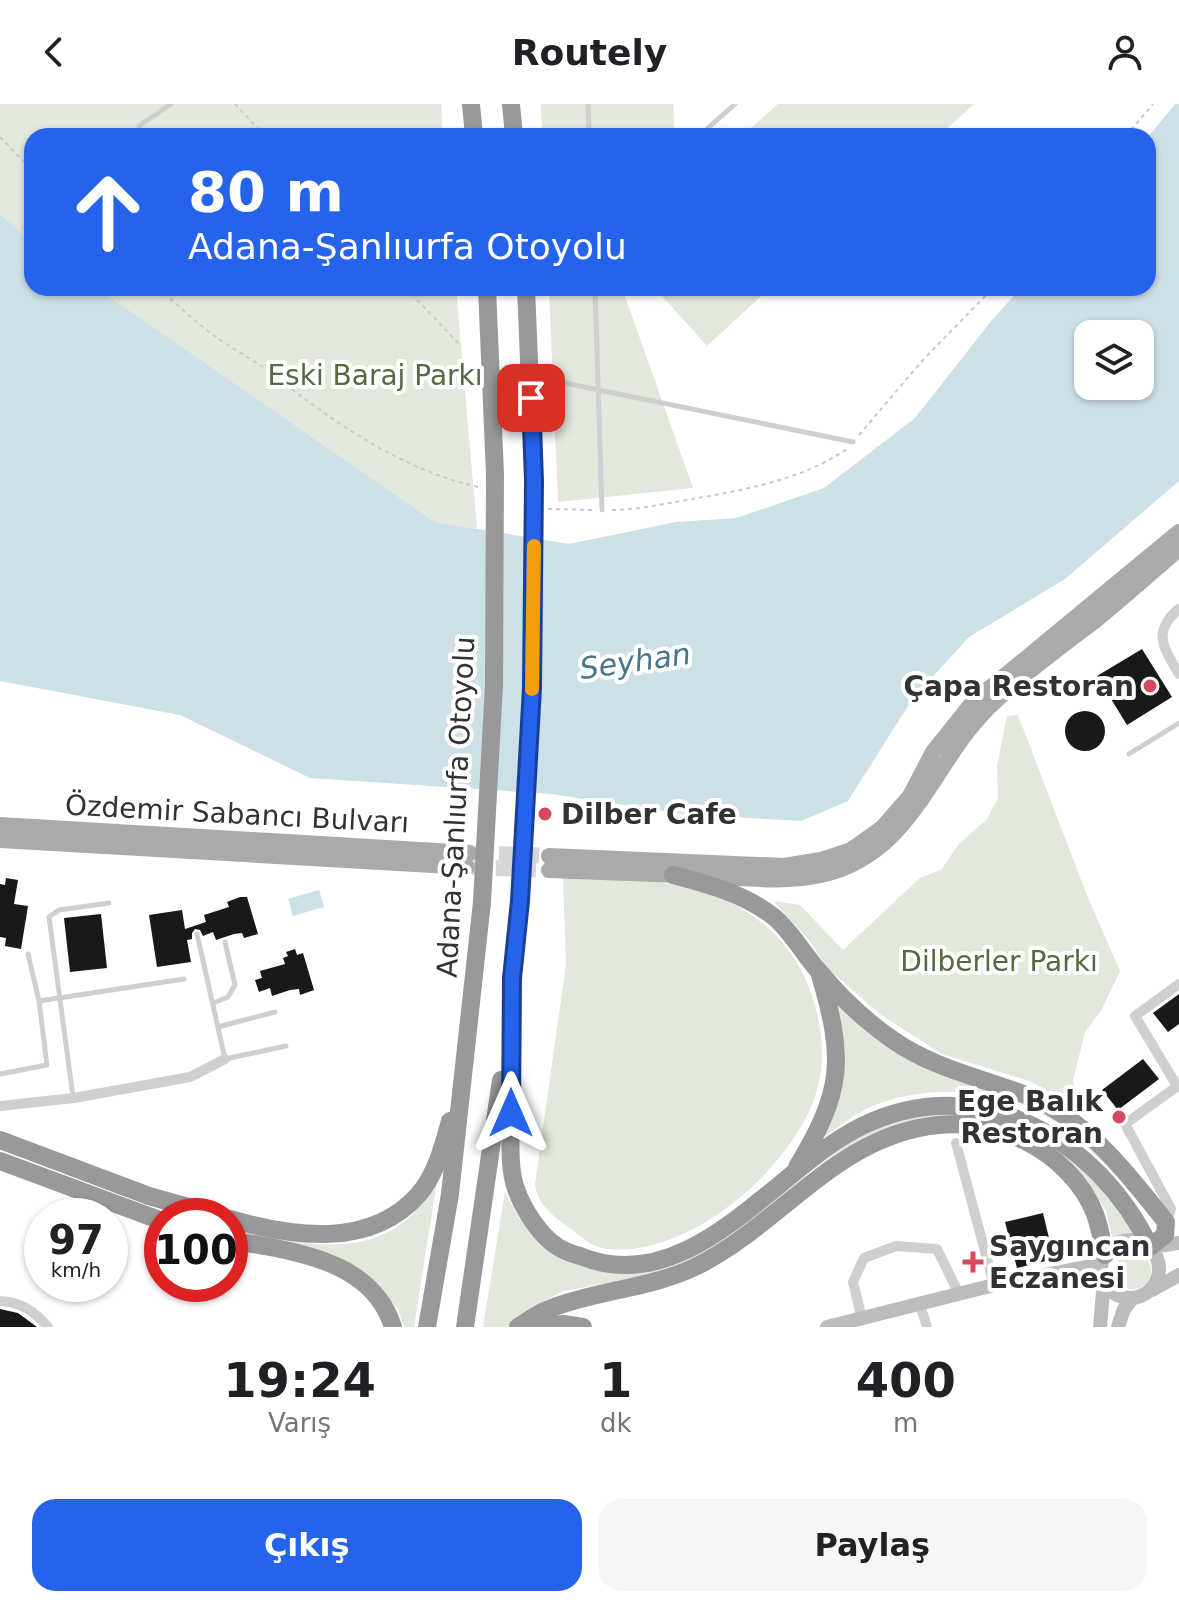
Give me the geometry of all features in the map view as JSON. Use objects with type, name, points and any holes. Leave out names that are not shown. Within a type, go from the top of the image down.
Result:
[{"type":"highway","points":[[471,104],[473,128]]},
{"type":"highway","points":[[511,104],[513,128]]},
{"type":"highway","name":"Adana-Şanlıurfa Otoyolu","points":[[427,1327],[450,1194],[482,902],[494,685],[495,474],[487,296]]},
{"type":"highway","points":[[465,1327],[487,1191],[520,901],[533,656],[534,481],[526,296]]},
{"type":"highway","points":[[512,978],[510,1140],[515,1188],[535,1223],[557,1247],[594,1262],[626,1266],[664,1258],[702,1243],[747,1213],[793,1172],[861,1126],[909,1108],[959,1104],[1006,1113],[1054,1136],[1094,1171],[1137,1220],[1150,1247],[1165,1235],[1166,1222],[1077,1122],[1034,1098],[952,1071],[911,1053],[862,1017],[820,973],[775,918],[736,894],[673,875]]},
{"type":"highway","points":[[793,1172],[826,1113],[836,1081],[837,1056],[832,1016],[820,973]]},
{"type":"highway","points":[[248,1223],[308,1235],[369,1228],[397,1214],[420,1193],[440,1156],[455,1100],[471,1008]]},
{"type":"highway","points":[[518,1327],[548,1309],[657,1281],[694,1268],[732,1246],[836,1165],[879,1139],[915,1127],[960,1123],[1004,1131],[1043,1150],[1074,1178],[1095,1213],[1103,1260]]},
{"type":"highway","points":[[0,1140],[156,1198]]},
{"type":"highway","points":[[0,1161],[144,1214]]},
{"type":"highway","points":[[248,1243],[334,1263],[358,1279],[378,1300],[393,1327]]},
{"type":"highway","points":[[545,1327],[563,1324],[583,1327]]},
{"type":"main road","points":[[1179,532],[973,702],[933,752],[910,796],[882,828],[851,850],[821,860],[784,866],[549,863],[673,875],[784,880],[823,875],[856,863],[890,840],[919,806],[950,757],[986,711],[1019,680],[1179,549]]},
{"type":"main road","name":"Özdemir Sabancı Bulvarı","points":[[0,825],[468,860],[0,840]]},
{"type":"main road","points":[[1100,1327],[1103,1260],[1115,1244],[1123,1240],[1142,1242],[1150,1247],[1159,1264],[1159,1274],[1148,1292]]},
{"type":"main road","points":[[1150,1247],[1179,1243]]},
{"type":"main road","points":[[827,1327],[1103,1260]]},
{"type":"main road","points":[[1118,1327],[1124,1309],[1133,1298],[1179,1275]]},
{"type":"main road","points":[[1104,1280],[1114,1293],[1133,1298]]},
{"type":"street","points":[[1179,609],[1165,620],[1161,635],[1179,674]]},
{"type":"street","points":[[1166,1222],[1171,1209],[1125,1124],[1178,1086],[1135,1016],[1179,984]]},
{"type":"street","points":[[0,1106],[74,1098],[190,1077],[225,1059]]},
{"type":"street","points":[[956,1143],[994,1285]]},
{"type":"street","points":[[862,1319],[853,1282],[864,1258],[896,1246],[937,1249],[959,1294]]},
{"type":"street","points":[[0,1301],[14,1302],[36,1313],[48,1327]]},
{"type":"street","points":[[920,1305],[927,1327]]},
{"type":"lane","points":[[139,126],[171,104]]},
{"type":"lane","points":[[588,104],[589,128]]},
{"type":"lane","points":[[708,128],[735,104]]},
{"type":"lane","points":[[595,296],[602,510]]},
{"type":"lane","points":[[550,380],[853,442]]},
{"type":"lane","points":[[1129,754],[1179,723]]},
{"type":"lane","points":[[74,1098],[49,917],[59,910],[109,903]]},
{"type":"lane","points":[[197,934],[225,1059],[286,1046]]},
{"type":"lane","points":[[213,1003],[231,995],[235,985],[225,942]]},
{"type":"lane","points":[[0,1074],[47,1065],[39,1001],[28,954]]},
{"type":"lane","points":[[39,1001],[184,979]]},
{"type":"lane","points":[[218,1027],[275,1012]]},
{"type":"path","points":[[235,104],[258,128]]},
{"type":"path","points":[[1133,128],[1153,104]]},
{"type":"path","points":[[0,137],[24,162]]},
{"type":"path","points":[[167,296],[218,339],[273,374],[327,416],[418,468],[450,481],[485,489]]},
{"type":"path","points":[[414,296],[460,345]]},
{"type":"path","points":[[540,507],[602,510],[651,506],[764,485],[804,473],[845,451],[922,361],[985,296]]},
{"type":"green space","points":[[0,104],[441,104],[442,128],[24,128],[24,235],[0,214]]},
{"type":"green space","points":[[541,104],[673,104],[674,128],[542,128]]},
{"type":"green space","points":[[778,104],[974,104],[948,128],[751,128]]},
{"type":"green space","name":"Eski Baraj Parkı","points":[[109,296],[457,296],[477,529],[435,522]]},
{"type":"green space","points":[[549,296],[625,296],[693,488],[558,502]]},
{"type":"green space","points":[[662,296],[761,296],[707,346]]},
{"type":"green space","name":"Dilberler Parkı","points":[[1018,715],[1086,893],[1120,971],[1102,1009],[1085,1032],[1073,1081],[1079,1113],[1032,1082],[942,1054],[881,1015],[828,969],[809,940],[773,901],[800,905],[843,950],[920,878],[941,870],[958,845],[987,819],[998,798],[997,766],[1007,716]]},
{"type":"green space","points":[[563,876],[662,882],[700,890],[746,911],[770,929],[798,964],[815,1005],[821,1033],[822,1062],[817,1090],[805,1119],[786,1149],[762,1177],[733,1203],[701,1225],[668,1240],[634,1249],[594,1245],[548,1210],[536,1191],[566,965]]},
{"type":"green space","points":[[836,995],[869,1029],[1032,1103],[1093,1145],[1139,1199],[1088,1148],[1054,1121],[1034,1109],[987,1095],[936,1092],[888,1101],[860,1112],[820,1140],[842,1082],[845,1049]]},
{"type":"green space","points":[[943,1111],[1001,1118],[1077,1162],[1115,1206],[1133,1233],[1113,1241],[1106,1210],[1073,1167],[1034,1138],[920,1120],[696,1260],[660,1274],[563,1291],[535,1306],[507,1327],[483,1327],[505,1192],[519,1218],[539,1241],[575,1264],[613,1272],[662,1266],[781,1194],[860,1135],[887,1122]]},
{"type":"green space","points":[[437,1181],[414,1327],[404,1327],[398,1309],[369,1277],[248,1240],[248,1232],[320,1244],[365,1241],[386,1233],[406,1220]]},
{"type":"green space","points":[[1133,1253],[1145,1259],[1151,1271],[1145,1283],[1133,1289],[1121,1283],[1115,1271],[1121,1259]]},
{"type":"water","name":"Seyhan","points":[[1175,104],[1179,104],[1179,481],[1065,579],[969,637],[913,698],[848,801],[801,821],[683,814],[551,794],[310,778],[180,715],[0,681],[0,214],[24,235],[24,296],[109,296],[435,522],[569,544],[676,522],[736,518],[824,488],[915,418],[1014,296],[1156,296],[1155,128]]},
{"type":"water","points":[[319,890],[324,907],[293,916],[288,899]]},
{"type":"building","points":[[1142,649],[1172,697],[1127,725],[1097,676]]},
{"type":"building","points":[[1085,711],[1099,717],[1105,731],[1099,745],[1085,751],[1071,745],[1065,731],[1071,717]]},
{"type":"building","points":[[6,878],[18,880],[14,904],[28,906],[21,949],[5,946],[6,938],[0,937],[0,884],[5,885]]},
{"type":"building","points":[[247,897],[258,934],[244,938],[242,933],[234,934],[216,940],[213,932],[203,936],[200,930],[195,929],[192,939],[187,940],[191,962],[157,967],[149,915],[182,910],[185,929],[206,922],[204,915],[229,907],[227,902]]},
{"type":"building","points":[[101,914],[107,968],[70,972],[64,918]]},
{"type":"building","points":[[295,949],[297,955],[303,953],[314,990],[300,995],[299,989],[272,996],[270,988],[259,992],[255,980],[262,978],[260,971],[285,964],[283,958],[288,956],[286,952]]},
{"type":"building","points":[[1179,994],[1179,1024],[1168,1032],[1153,1013]]},
{"type":"building","points":[[1143,1059],[1159,1079],[1118,1110],[1102,1090]]},
{"type":"building","points":[[1043,1213],[1054,1259],[1017,1268],[1005,1222]]},
{"type":"building","points":[[0,1309],[18,1313],[37,1327],[0,1327]]},
{"type":"tunnel","points":[[475,853],[549,856]]},
{"type":"tunnel","points":[[472,867],[549,870]]},
{"type":"slow traffic","points":[[532,689],[534,546]]},
{"type":"place","name":"Çapa Restoran","points":[[1150,686]]},
{"type":"place","name":"Dilber Cafe","points":[[545,814]]},
{"type":"place","name":"Ege Balık Restoran","points":[[1119,1117]]},
{"type":"place","name":"Saygıncan Eczanesi","points":[[973,1262]]},
{"type":"route","points":[[511,1113],[512,978],[520,901],[532,688],[534,481],[531,398]]}]
